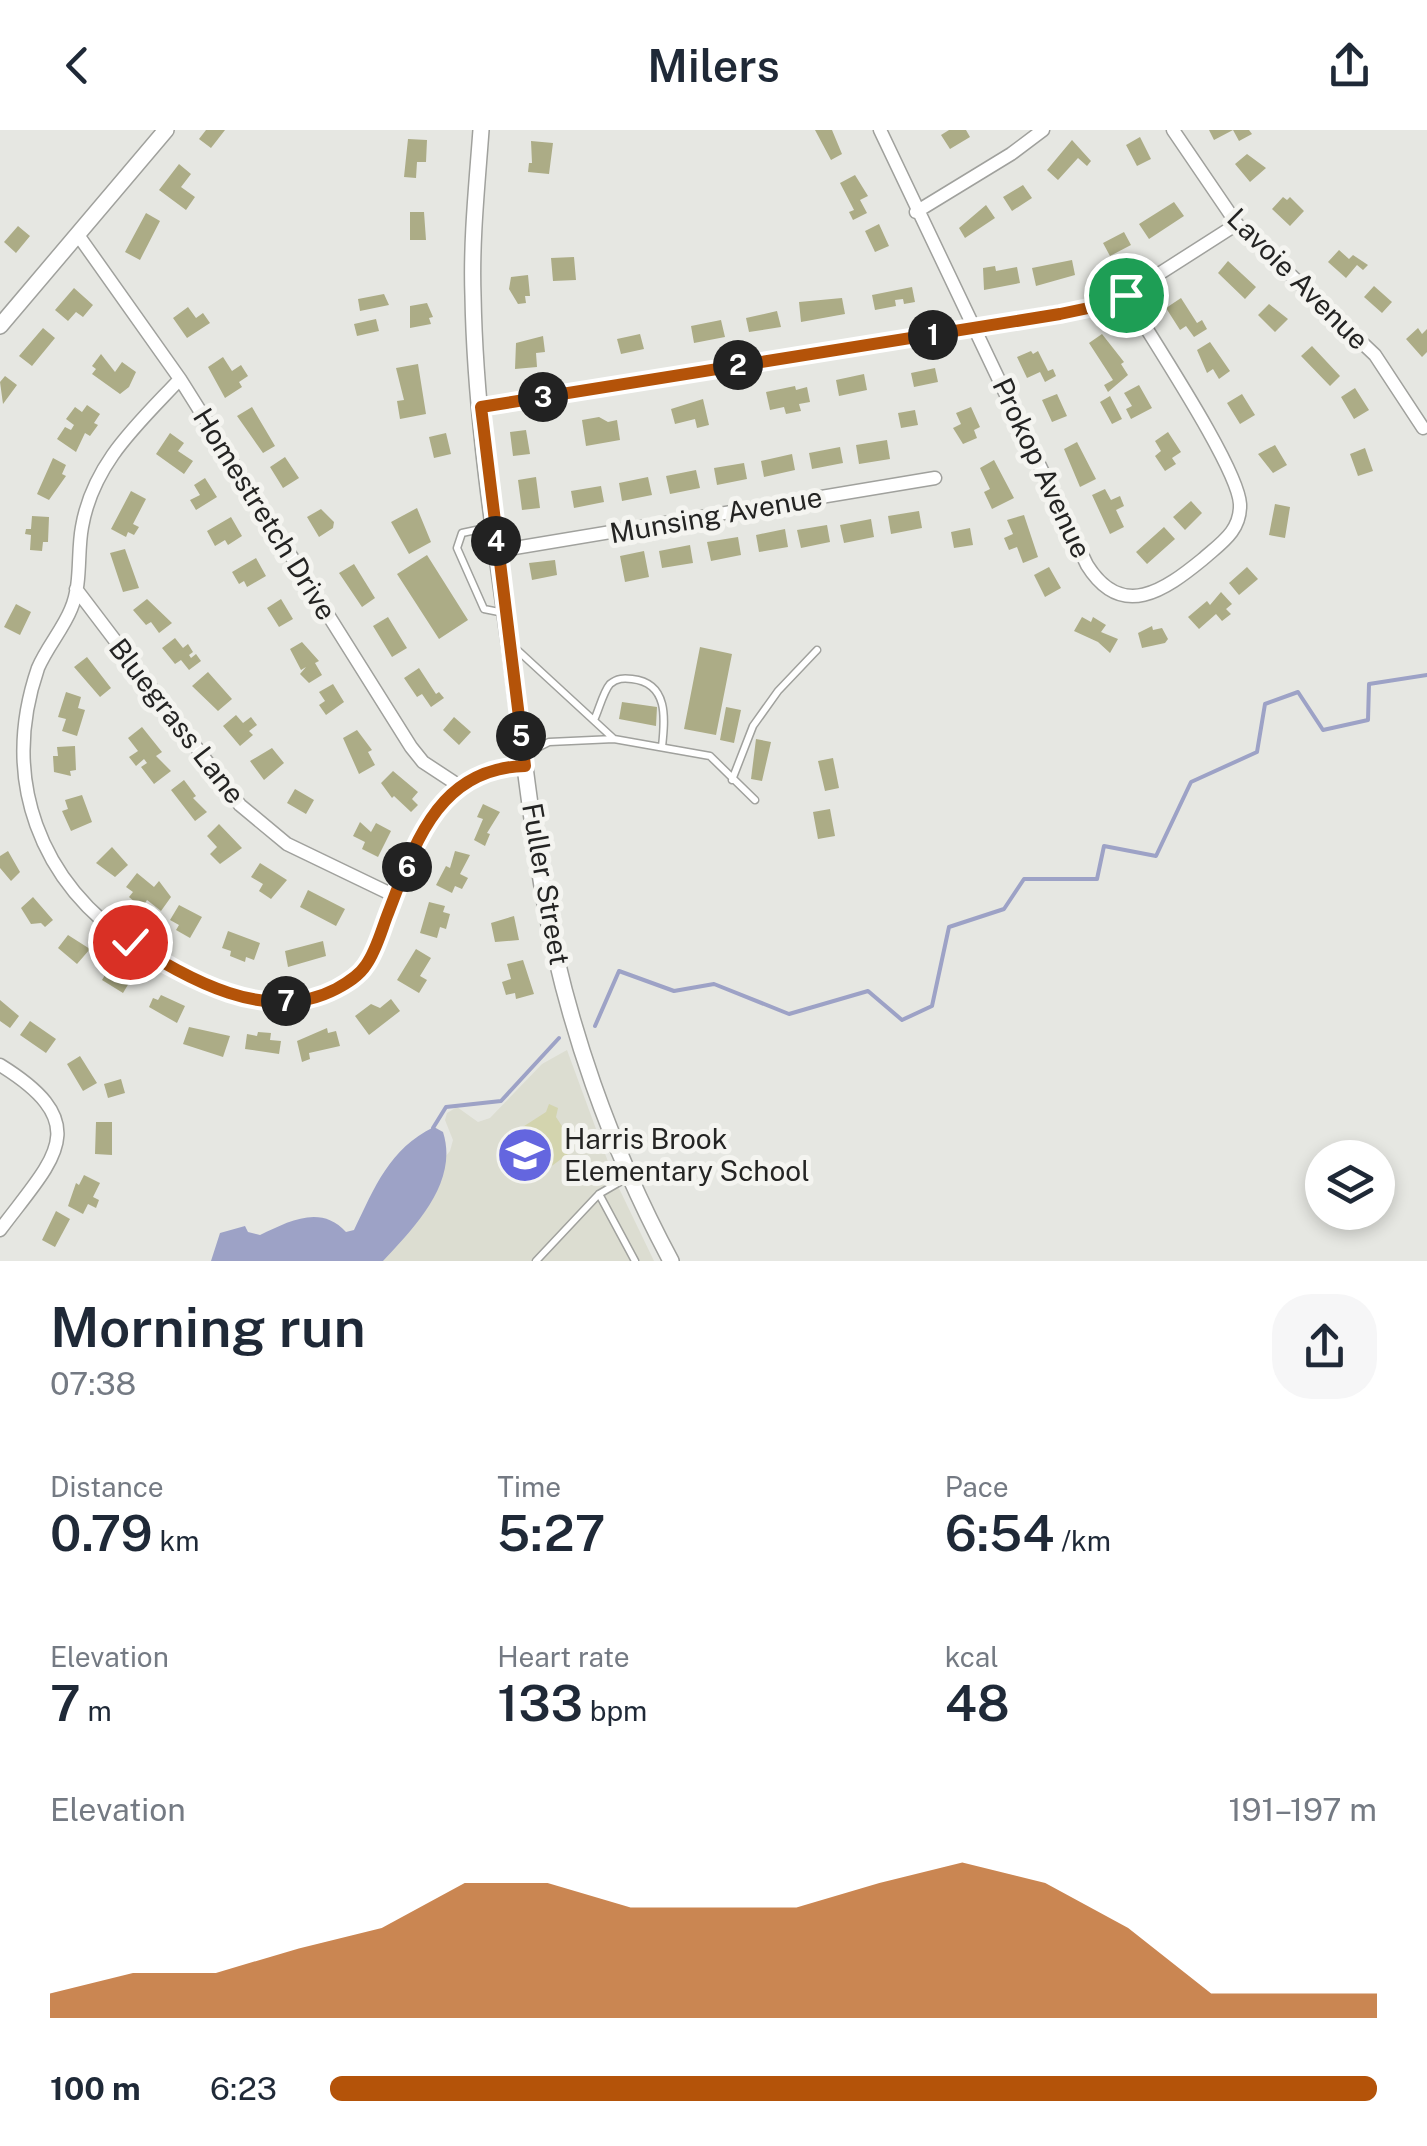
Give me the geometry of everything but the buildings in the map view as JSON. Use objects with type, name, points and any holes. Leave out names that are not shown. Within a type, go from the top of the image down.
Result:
[{"type":"street","points":[[0,326],[166,130]]},
{"type":"street","name":"Fuller Street","points":[[482,130],[472,270],[481,407],[544,899],[566,993],[600,1099],[672,1261]]},
{"type":"street","name":"Prokop Avenue","points":[[880,130],[1090,570],[1111,590],[1141,596],[1175,582],[1228,538],[1238,523],[1240,503],[1227,466],[1126,295]]},
{"type":"street","points":[[916,212],[1012,154],[1043,130]]},
{"type":"street","name":"Lavoie Avenue","points":[[1173,130],[1238,224],[1375,355],[1423,428]]},
{"type":"street","points":[[481,407],[1098,306],[1126,295],[1238,224]]},
{"type":"street","name":"Homestretch Drive","points":[[78,235],[180,379],[418,758],[458,785]]},
{"type":"street","points":[[180,379],[95,478],[82,524],[72,607],[38,668],[20,725],[17,749],[22,794],[35,835],[86,908],[130,942],[228,993],[277,1002],[312,999],[356,976],[373,952],[394,896],[436,812],[458,785],[483,772],[524,760]]},
{"type":"street","name":"Munsing Avenue","points":[[497,552],[935,478]]},
{"type":"street","name":"Bluegrass Lane","points":[[76,590],[240,805],[287,844],[394,896]]},
{"type":"street","points":[[0,1064],[44,1098],[54,1114],[58,1136],[52,1158],[0,1230]]},
{"type":"lane","points":[[494,527],[462,533],[457,548],[484,610],[505,613]]},
{"type":"lane","points":[[509,642],[614,740]]},
{"type":"lane","points":[[732,780],[753,726],[778,691],[817,650]]},
{"type":"lane","points":[[594,720],[608,686],[621,678],[642,680],[656,689],[662,701],[662,747]]},
{"type":"lane","points":[[524,760],[549,742],[614,740],[662,747],[710,756],[755,800]]},
{"type":"lane","points":[[536,1261],[599,1194],[631,1175]]},
{"type":"lane","points":[[599,1194],[636,1261]]},
{"type":"shaded area","name":"Harris Brook Elementary School","points":[[567,1050],[614,1178],[654,1261],[359,1261],[450,1151],[453,1140],[445,1120],[447,1113],[457,1107],[478,1122],[490,1118],[542,1064]]},
{"type":"green space","points":[[549,1104],[558,1108],[556,1117],[573,1143],[572,1151],[549,1168],[534,1167],[518,1142],[518,1130],[546,1112]]},
{"type":"water","points":[[434,1127],[443,1132],[446,1151],[439,1186],[420,1218],[383,1261],[211,1261],[220,1233],[245,1226],[248,1232],[260,1235],[293,1221],[315,1217],[346,1232],[354,1230],[394,1158]]},
{"type":"waterway","points":[[595,1026],[619,971],[674,991],[714,984],[789,1014],[868,991],[902,1020],[932,1006],[949,927],[1004,909],[1024,879],[1097,879],[1104,846],[1156,856],[1191,782],[1257,752],[1265,704],[1298,692],[1323,730],[1368,720],[1369,684],[1427,675]]},
{"type":"waterway","points":[[433,1128],[446,1107],[501,1101],[559,1038]]},
{"type":"place","name":"Harris Brook Elementary School","points":[[525,1155]]},
{"type":"route","points":[[130,942],[206,984],[251,1000],[302,1000],[326,994],[346,984],[366,966],[414,852],[444,799],[468,778],[500,768],[525,766],[481,407],[1060,314],[1126,295]]}]
